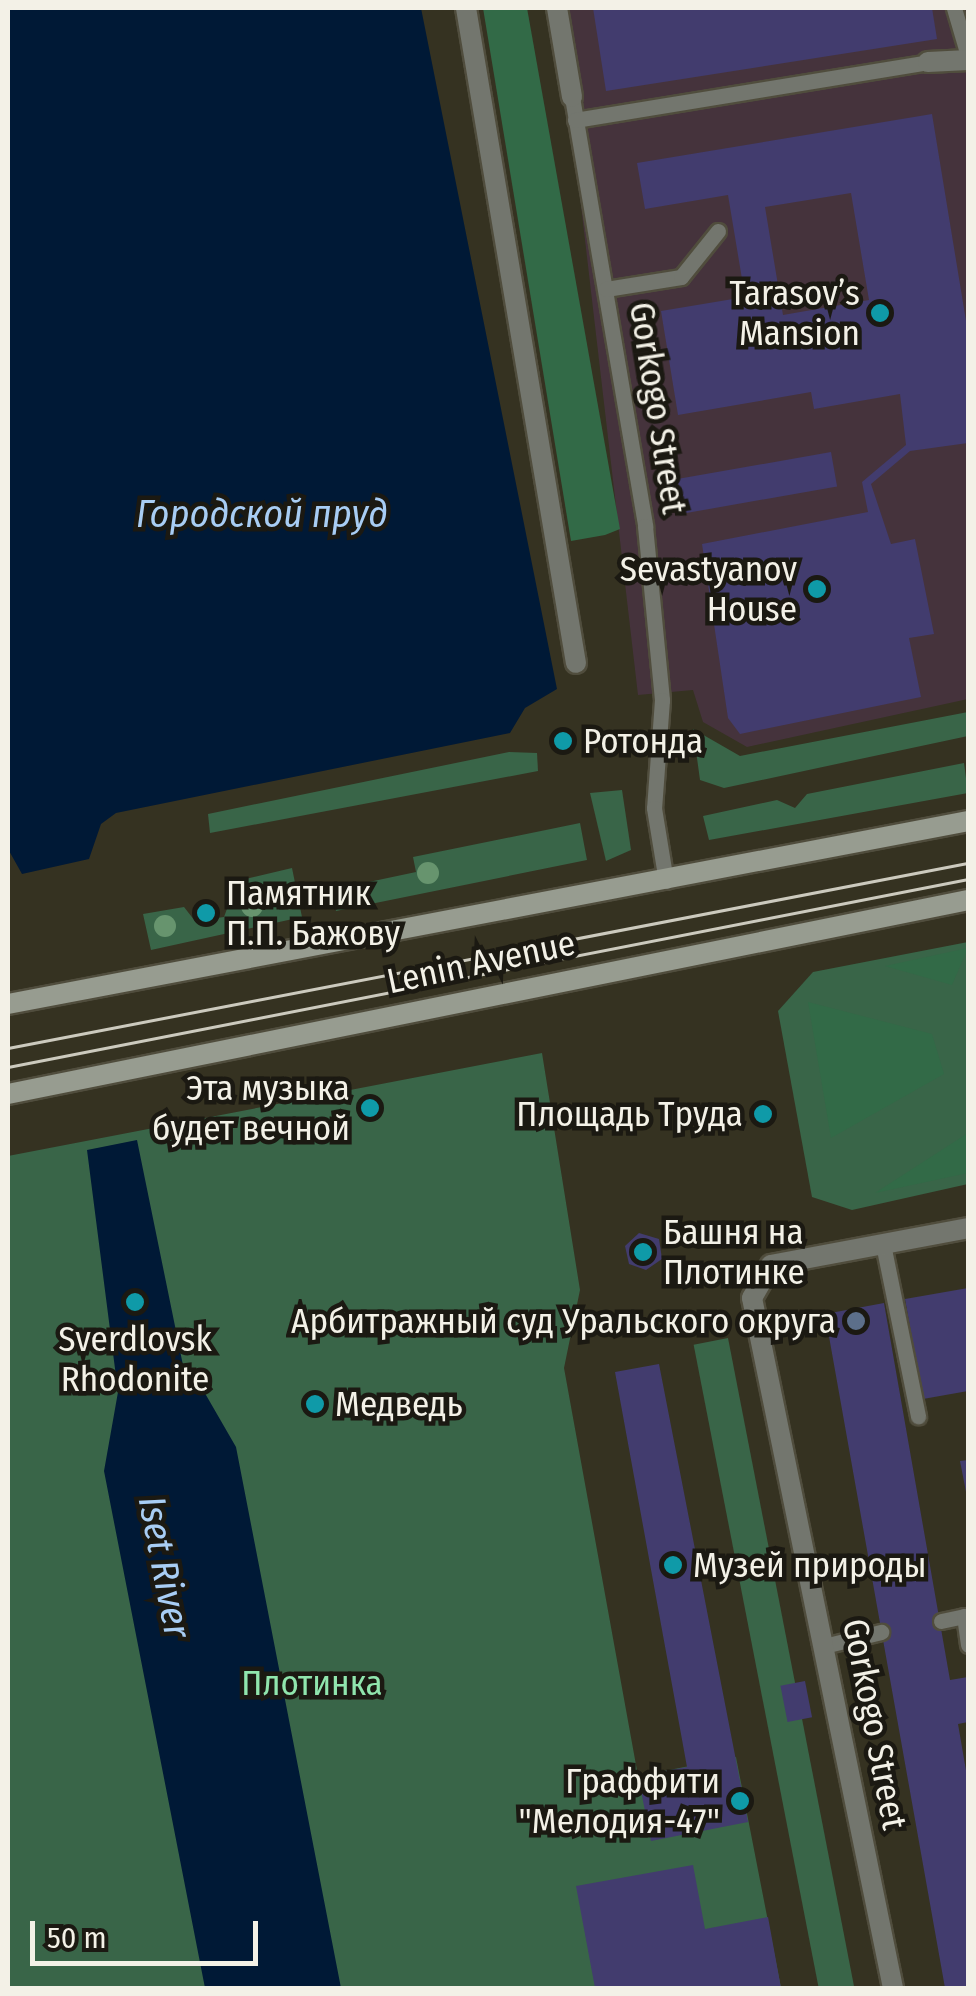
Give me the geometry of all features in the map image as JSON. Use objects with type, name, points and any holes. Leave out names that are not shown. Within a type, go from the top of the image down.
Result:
[{"type":"main road","name":"Lenin Avenue","points":[[8,1004],[666,882],[968,821]]},
{"type":"main road","name":"Lenin Avenue","points":[[12,1093],[968,900]]},
{"type":"street","points":[[466,8],[576,662]]},
{"type":"street","name":"Gorkogo Street","points":[[557,8],[572,97]]},
{"type":"street","points":[[928,62],[968,58]]},
{"type":"street","name":"Gorkogo Street","points":[[893,1988],[828,1645],[752,1314],[755,1283],[772,1265],[968,1228]]},
{"type":"lane","points":[[954,8],[968,58]]},
{"type":"lane","points":[[575,120],[928,62]]},
{"type":"lane","name":"Gorkogo Street","points":[[572,97],[649,564],[662,700],[654,808],[666,882]]},
{"type":"lane","points":[[606,289],[681,277],[718,231]]},
{"type":"lane","points":[[883,1244],[918,1416]]},
{"type":"lane","points":[[941,1622],[964,1616],[968,1642]]},
{"type":"lane","points":[[828,1645],[881,1632]]},
{"type":"shaded area","points":[[558,8],[968,8],[968,699],[747,747],[703,722],[693,690],[638,695]]},
{"type":"green space","points":[[483,8],[527,8],[620,529],[605,535],[571,541]]},
{"type":"green space","points":[[968,712],[968,736],[724,788],[700,780],[693,729],[740,756]]},
{"type":"green space","points":[[509,752],[537,753],[538,771],[210,833],[208,814]]},
{"type":"green space","points":[[964,763],[968,793],[709,840],[703,816],[777,800],[795,808],[807,794]]},
{"type":"green space","points":[[622,790],[631,850],[606,861],[590,793]]},
{"type":"green space","points":[[580,823],[587,860],[336,911],[331,890],[416,872],[413,857]]},
{"type":"green space","points":[[292,868],[302,917],[151,950],[143,914],[184,907],[195,921],[224,917],[237,881]]},
{"type":"green space","points":[[968,942],[968,1184],[852,1210],[812,1197],[778,1011],[813,972]]},
{"type":"green space","points":[[968,948],[952,985],[885,966]]},
{"type":"green space","points":[[808,1002],[932,1034],[944,1074],[831,1138]]},
{"type":"green space","name":"Плотинка","points":[[542,1053],[580,1290],[564,1368],[638,1776],[736,1757],[781,1988],[8,1988],[8,1156]]},
{"type":"green space","points":[[968,1133],[968,1173],[875,1193]]},
{"type":"green space","points":[[728,1338],[854,1988],[819,1988],[694,1345]]},
{"type":"water","name":"Городской пруд","points":[[8,8],[421,8],[557,689],[525,708],[510,733],[116,813],[101,824],[89,859],[22,874],[8,849]]},
{"type":"water","name":"Iset River","points":[[137,1140],[185,1375],[195,1376],[236,1447],[341,1988],[205,1988],[104,1471],[118,1392],[87,1150]]},
{"type":"building","points":[[593,8],[932,8],[937,39],[606,91]]},
{"type":"building","name":"Tarasov’s Mansion","points":[[932,114],[968,333],[968,443],[910,451],[871,484],[891,544],[915,539],[934,634],[909,638],[921,697],[740,734],[728,718],[702,544],[868,512],[862,482],[906,445],[900,394],[814,409],[811,392],[678,415],[661,311],[745,297],[728,195],[645,209],[637,163]],"holes":[[[851,193],[869,300],[783,315],[765,207]]]},
{"type":"building","points":[[831,452],[837,486],[683,514],[677,479]]},
{"type":"building","name":"Ротонда","points":[[563,732],[572,741],[563,750],[554,741]]},
{"type":"building","points":[[639,1233],[659,1239],[662,1259],[646,1270],[629,1264],[625,1246]]},
{"type":"building","points":[[968,1288],[968,1391],[923,1399],[905,1299]]},
{"type":"building","points":[[884,1303],[950,1680],[968,1677],[968,1722],[958,1724],[968,1782],[968,1988],[945,1988],[825,1314]]},
{"type":"building","name":"Музей природы","points":[[659,1364],[748,1822],[651,1841],[638,1776],[687,1767],[615,1372]]},
{"type":"building","points":[[968,1460],[968,1497],[967,1497],[960,1461]]},
{"type":"building","points":[[805,1681],[812,1717],[788,1722],[780,1686]]},
{"type":"building","points":[[693,1865],[705,1929],[768,1917],[781,1988],[595,1988],[576,1886]]},
{"type":"tram line","points":[[8,1048],[968,863]]},
{"type":"tram line","points":[[8,1067],[968,879]]},
{"type":"place","name":"Tarasov’s Mansion","points":[[880,313]]},
{"type":"place","name":"Sevastyanov House","points":[[817,589]]},
{"type":"place","name":"Ротонда","points":[[563,741]]},
{"type":"place","name":"Памятник П.П. Бажову","points":[[206,913]]},
{"type":"place","name":"Эта музыка будет вечной","points":[[370,1108]]},
{"type":"place","name":"Площадь Труда","points":[[763,1114]]},
{"type":"place","name":"Башня на Плотинке","points":[[643,1252]]},
{"type":"place","name":"Sverdlovsk Rhodonite","points":[[135,1302]]},
{"type":"place","name":"Арбитражный суд Уральского округа","points":[[856,1321]]},
{"type":"place","name":"Медведь","points":[[315,1404]]},
{"type":"place","name":"Музей природы","points":[[673,1565]]},
{"type":"place","name":"Граффити \"Мелодия-47\"","points":[[740,1801]]}]
